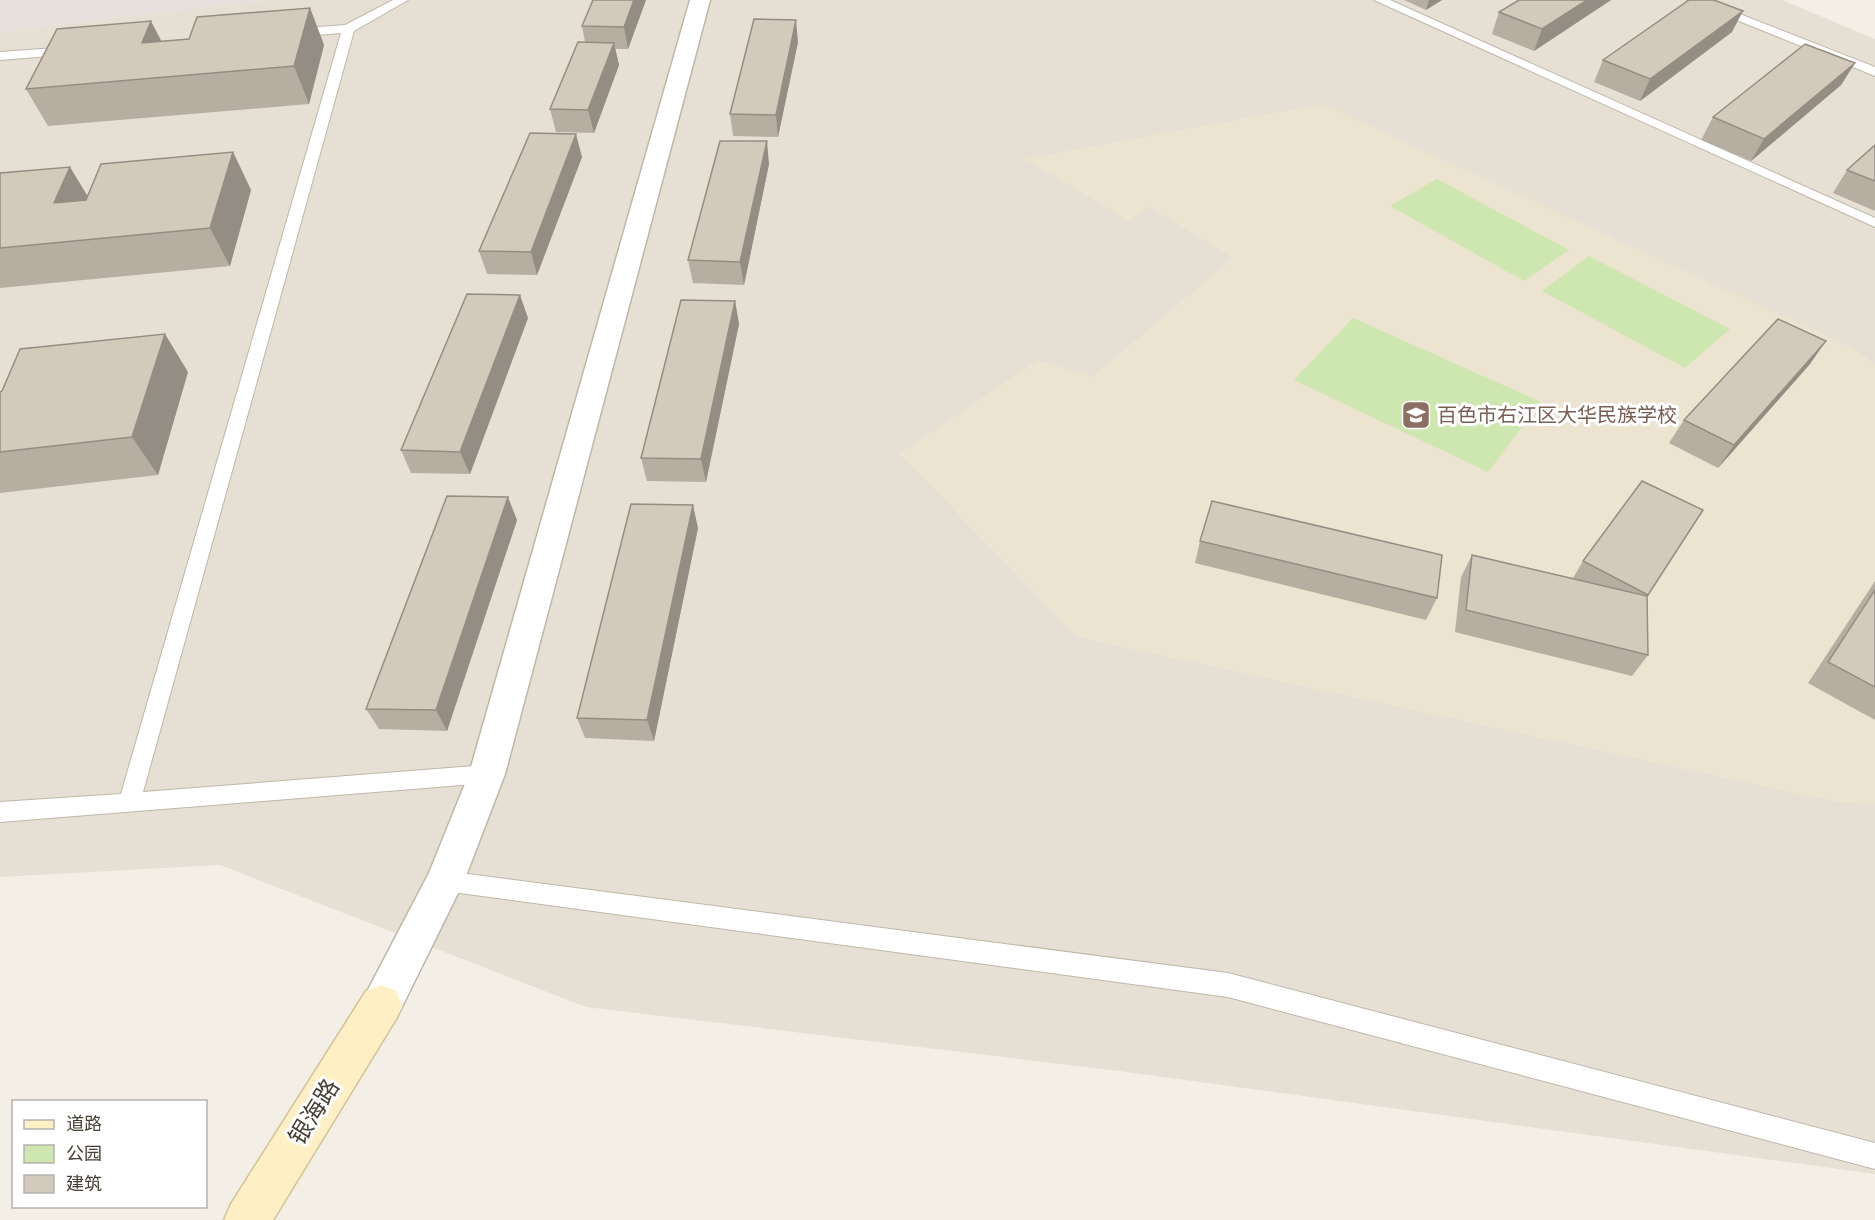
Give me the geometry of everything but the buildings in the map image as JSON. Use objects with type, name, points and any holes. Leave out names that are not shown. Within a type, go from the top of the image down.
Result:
[{"type":"street","points":[[381,1005],[445,881],[487,774],[700,0]]},
{"type":"street","name":"银海路","points":[[247,1220],[381,1005]]},
{"type":"lane","points":[[278,34],[348,28],[402,0]]},
{"type":"lane","points":[[1380,0],[1875,223]]},
{"type":"lane","points":[[1693,0],[1875,72]]},
{"type":"lane","points":[[129,803],[348,28]]},
{"type":"lane","points":[[0,56],[81,50]]},
{"type":"lane","points":[[0,812],[487,774]]},
{"type":"lane","points":[[445,881],[1228,985],[1875,1156]]},
{"type":"shaded area","points":[[0,0],[265,0],[0,32]]},
{"type":"shaded area","points":[[265,0],[1782,0],[1875,39],[1875,1174],[1119,1071],[586,1007],[220,865],[0,877],[0,32]]},
{"type":"shaded area","name":"百色市右江区大华民族学校","points":[[1322,104],[1854,349],[1875,364],[1875,804],[1832,801],[1077,637],[900,454],[1038,360],[1092,377],[1233,258],[1150,207],[1128,220],[1025,159]]},
{"type":"green space","points":[[1437,179],[1569,250],[1524,281],[1390,206]]},
{"type":"green space","points":[[1589,256],[1730,329],[1685,368],[1542,291]]},
{"type":"green space","points":[[1353,318],[1541,402],[1488,472],[1294,380]]},
{"type":"place","name":"百色市右江区大华民族学校","points":[[1416,415]]}]
